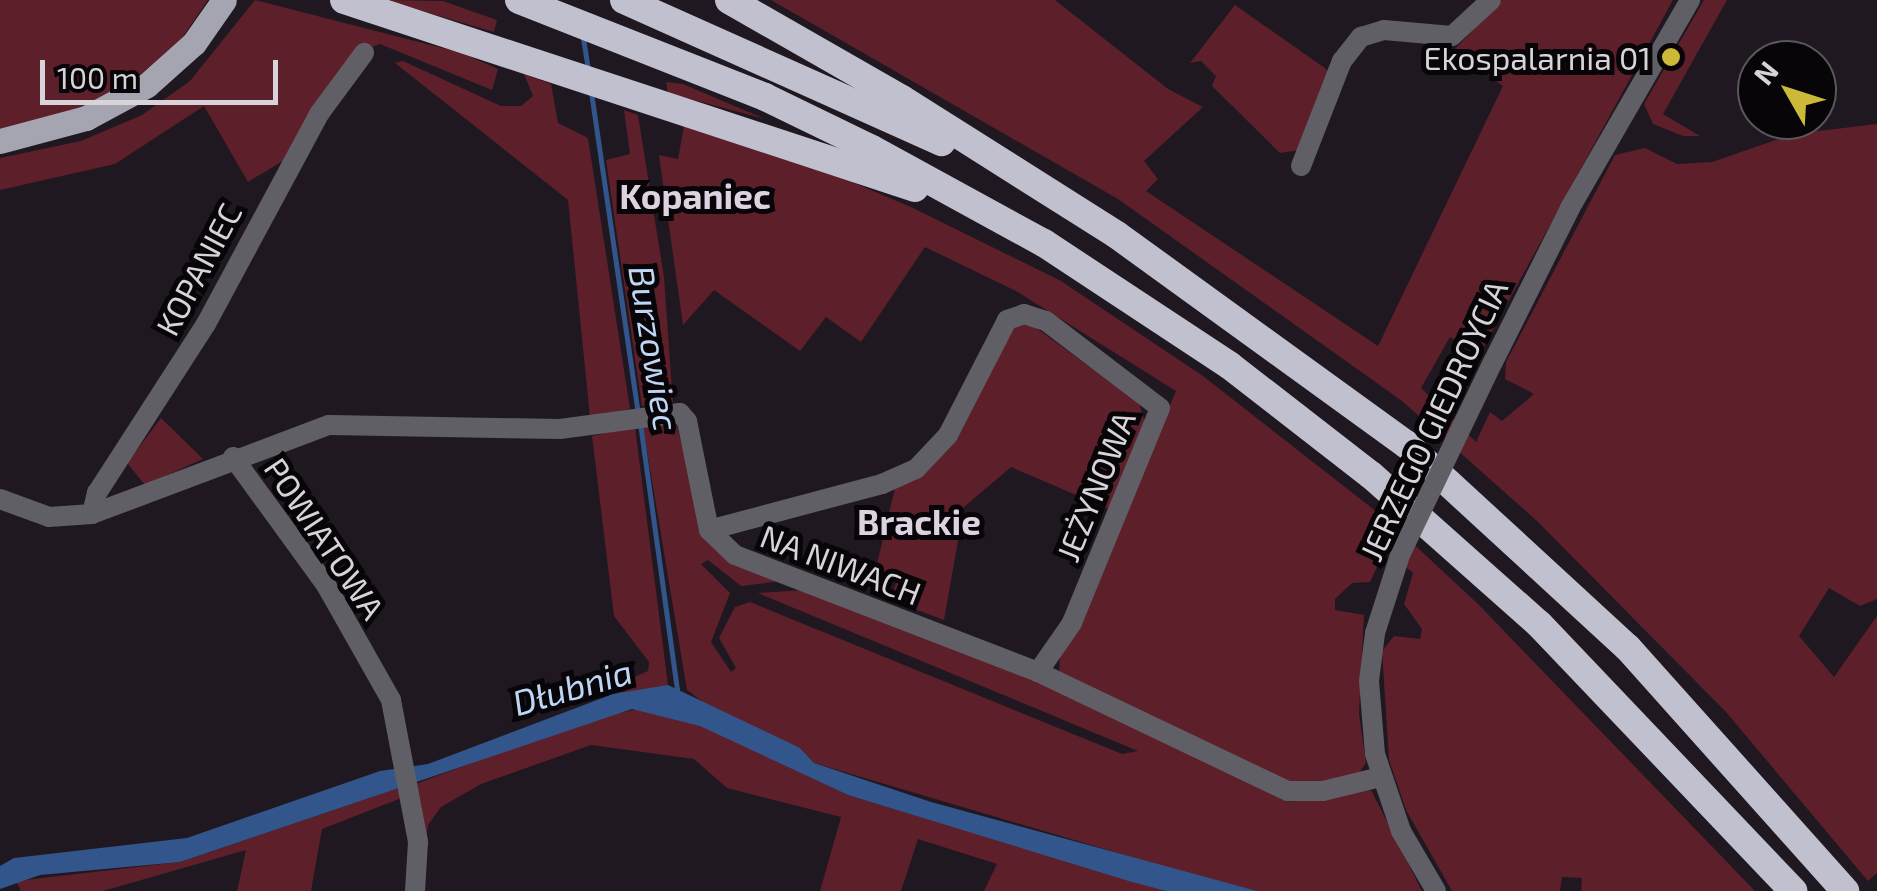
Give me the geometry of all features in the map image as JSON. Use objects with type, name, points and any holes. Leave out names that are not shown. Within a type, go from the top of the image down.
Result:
[{"type":"highway","points":[[344,0],[508,50],[676,112],[988,212]]},
{"type":"highway","points":[[519,0],[676,60],[836,132],[988,212],[1160,317],[1371,475],[1646,730],[1793,891]]},
{"type":"highway","points":[[624,0],[1025,180]]},
{"type":"highway","points":[[729,0],[902,99],[1255,330],[1474,502],[1628,648],[1845,891]]},
{"type":"main road","points":[[0,141],[86,118],[146,86],[194,43],[224,0]]},
{"type":"street","points":[[1301,166],[1342,61],[1361,37],[1384,30],[1452,36],[1491,0]]},
{"type":"street","name":"JERZEGO GIEDROYCIA","points":[[1436,891],[1380,776],[1369,697],[1374,632],[1400,554],[1493,362],[1579,191],[1690,0]]},
{"type":"street","name":"KOPANIEC","points":[[92,514],[96,492],[206,324],[309,131],[364,52]]},
{"type":"street","name":"JEŻYNOWA","points":[[709,530],[882,484],[916,469],[948,434],[1007,320],[1024,314],[1046,321],[1160,408],[1072,624],[1038,672]]},
{"type":"street","points":[[233,458],[345,423],[560,429],[672,413],[687,421],[709,530]]},
{"type":"street","name":"POWIATOWA","points":[[0,499],[49,517],[92,514],[233,458],[326,586],[400,722],[406,790],[418,842],[415,891]]},
{"type":"street","name":"NA NIWACH","points":[[709,530],[724,548],[747,560],[1038,672],[1288,791],[1322,791],[1380,776]]},
{"type":"shaded area","points":[[0,0],[208,0],[182,38],[132,82],[97,103],[0,132]]},
{"type":"shaded area","points":[[255,0],[462,53],[498,69],[492,90],[380,44],[354,54],[286,159],[248,182],[204,106],[115,164],[0,190],[0,158],[81,141],[142,115],[190,81]]},
{"type":"shaded area","points":[[385,0],[443,1],[497,20],[494,32]]},
{"type":"shaded area","points":[[771,0],[1055,0],[1168,89],[1203,107],[1144,161],[1158,179],[1146,191],[1378,346],[1503,86],[1454,50],[1502,0],[1673,0],[1479,355],[1450,337],[1421,388],[1476,442],[1490,412],[1502,421],[1534,394],[1505,379],[1506,362],[1615,155],[1645,148],[1677,164],[1712,162],[1776,140],[1837,140],[1837,129],[1877,124],[1877,599],[1860,606],[1829,588],[1799,636],[1834,677],[1877,616],[1877,873],[1868,881],[1726,712],[1537,521],[1402,401],[1118,199]]},
{"type":"shaded area","points":[[1704,0],[1727,0],[1663,114],[1700,136],[1683,136],[1653,124],[1644,104]]},
{"type":"shaded area","points":[[1235,5],[1329,71],[1300,150],[1280,153],[1212,86],[1216,76],[1201,61],[1190,63]]},
{"type":"shaded area","points":[[403,61],[501,106],[521,106],[533,96],[524,74],[551,84],[558,123],[588,138],[630,409],[590,417],[568,200],[395,63]]},
{"type":"shaded area","points":[[666,82],[683,84],[765,119],[668,93]]},
{"type":"shaded area","points":[[624,110],[638,115],[664,277],[673,404],[642,406],[606,160],[630,154]]},
{"type":"shaded area","points":[[684,126],[803,161],[913,208],[1061,281],[1203,376],[1391,523],[1478,604],[1755,891],[1581,891],[1582,878],[1562,877],[1560,891],[1452,891],[1406,810],[1389,760],[1382,651],[1394,636],[1420,639],[1422,629],[1404,604],[1413,573],[1385,550],[1370,582],[1352,583],[1335,599],[1335,610],[1364,615],[1359,714],[1366,763],[1359,773],[1307,786],[1288,781],[1059,673],[1060,654],[1176,391],[1016,291],[925,247],[861,342],[826,317],[800,351],[714,290],[683,325],[659,155],[678,159]]},
{"type":"shaded area","points":[[1024,319],[1139,403],[1145,423],[1111,510],[1011,467],[964,507],[944,620],[890,600],[898,578],[876,568],[895,488],[921,472],[1000,335]]},
{"type":"shaded area","points":[[161,418],[203,459],[145,485],[127,463]]},
{"type":"shaded area","points":[[676,422],[703,530],[781,581],[741,586],[708,560],[701,564],[730,593],[711,642],[731,672],[736,668],[719,638],[735,607],[750,602],[1122,754],[1138,751],[758,593],[804,590],[1043,682],[1288,802],[1371,790],[1422,891],[1257,891],[1199,877],[814,763],[800,748],[720,715],[687,690],[643,427]]},
{"type":"shaded area","points":[[635,427],[668,685],[634,694],[620,693],[619,684],[648,671],[649,662],[614,616],[592,436]]},
{"type":"shaded area","points":[[637,709],[705,727],[848,795],[1166,891],[984,891],[997,864],[918,839],[901,891],[820,891],[841,817],[727,788],[694,759],[591,745],[481,784],[441,807],[428,825],[421,878],[410,786],[586,721]]},
{"type":"shaded area","points":[[401,787],[404,797],[322,829],[311,891],[237,891],[246,850],[103,891],[21,891],[16,881],[180,862]]},
{"type":"water","points":[[668,685],[800,748],[814,763],[931,802],[1257,891],[1166,891],[1132,882],[848,795],[700,726],[632,709],[180,862],[40,875],[0,889],[0,866],[14,858],[187,838],[380,771],[428,764],[613,694]]},
{"type":"waterway","name":"Burzowiec","points":[[583,38],[588,71]]},
{"type":"waterway","name":"Burzowiec","points":[[591,92],[638,413]]},
{"type":"waterway","name":"Burzowiec","points":[[640,423],[677,690]]},
{"type":"place","name":"Ekospalarnia 01","points":[[1671,57]]},
{"type":"district","name":"Kopaniec","points":[[695,195]]},
{"type":"district","name":"Brackie","points":[[919,521]]},
{"type":"water label","name":"Dłubnia","points":[[572,686]]}]
